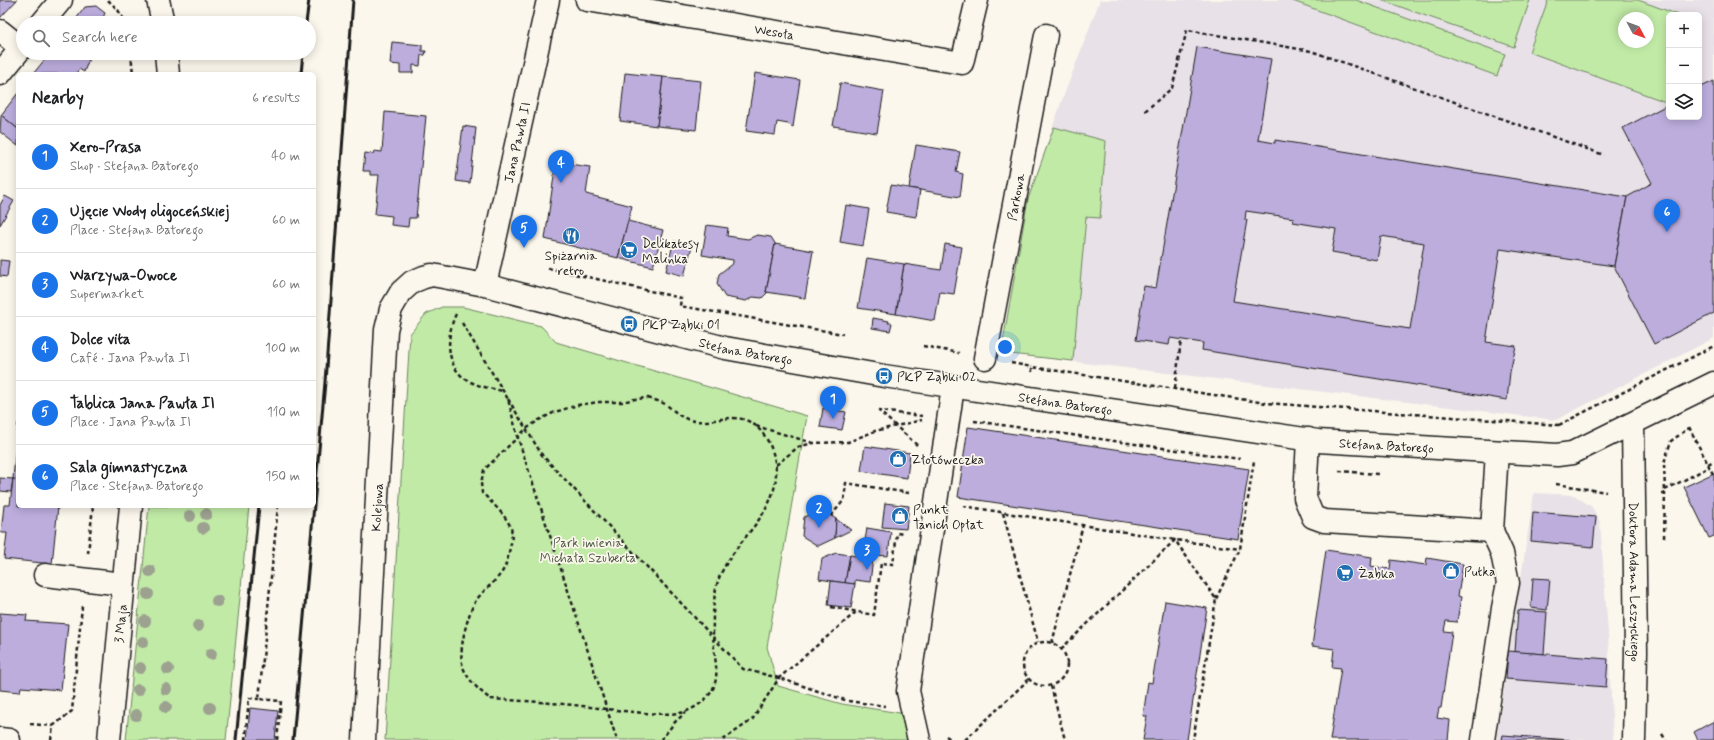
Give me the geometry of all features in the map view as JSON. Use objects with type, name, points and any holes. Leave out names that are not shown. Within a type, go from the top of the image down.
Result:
[{"type":"street","points":[[48,16],[61,0]]},
{"type":"street","points":[[158,0],[161,16]]},
{"type":"street","name":"Jana Pawła II","points":[[485,285],[548,0]]},
{"type":"street","name":"Wesoła","points":[[587,0],[962,63],[977,0]]},
{"type":"street","points":[[0,31],[16,43]]},
{"type":"street","name":"Parkowa","points":[[985,358],[1046,35]]},
{"type":"street","points":[[0,72],[16,54]]},
{"type":"street","points":[[167,60],[168,72]]},
{"type":"street","name":"Stefana Batorego","points":[[412,282],[432,276],[485,285],[725,348],[953,387],[1308,439],[1497,452],[1557,455],[1572,453],[1714,383]]},
{"type":"street","name":"Kolejowa","points":[[364,740],[386,330],[388,318],[395,301],[401,292],[412,282]]},
{"type":"street","points":[[919,740],[908,691],[940,418],[953,387]]},
{"type":"street","name":"Doktora Adama Leszyckiego","points":[[1633,424],[1636,644],[1634,740]]},
{"type":"street","points":[[1308,439],[1305,498],[1313,517],[1324,521],[1492,531]]},
{"type":"street","points":[[1483,740],[1508,583],[1502,553],[1492,531],[1497,452]]},
{"type":"street","name":"3 Maja","points":[[109,740],[131,508]]},
{"type":"street","points":[[45,575],[123,584]]},
{"type":"street","points":[[0,739],[9,740]]},
{"type":"path","points":[[108,0],[122,16]]},
{"type":"path","points":[[1145,111],[1172,88],[1187,30],[1311,51],[1604,155]]},
{"type":"path","points":[[131,60],[132,72]]},
{"type":"path","points":[[548,268],[681,298],[680,306],[843,334]]},
{"type":"path","points":[[456,314],[450,326],[449,338],[450,356],[455,370],[472,383],[504,391]]},
{"type":"path","points":[[462,323],[542,455],[713,638],[743,668],[779,678],[848,701],[898,708],[914,718]]},
{"type":"path","points":[[1175,388],[1181,340]]},
{"type":"path","points":[[1023,428],[1032,367],[1266,403],[1559,425],[1714,346]]},
{"type":"path","points":[[686,712],[653,713],[490,698],[479,690],[471,681],[462,664],[462,642],[467,623],[476,600],[503,571],[508,559],[512,537],[510,526],[489,499],[482,493],[481,482],[484,470],[526,429],[555,412],[578,405],[599,402],[622,402],[635,399],[648,398],[663,403],[686,419],[697,422],[736,418],[756,426],[813,443]]},
{"type":"path","points":[[508,399],[518,438],[617,740]]},
{"type":"path","points":[[918,446],[879,410],[940,418]]},
{"type":"path","points":[[776,465],[798,447],[813,443],[848,442],[875,431],[940,418]]},
{"type":"path","points":[[1557,484],[1559,425]]},
{"type":"path","points":[[661,740],[686,712],[707,698],[716,683],[713,638],[716,593],[719,579],[745,535],[760,520],[771,501],[775,487],[776,465],[770,444],[756,426]]},
{"type":"path","points":[[1689,427],[1713,474]]},
{"type":"path","points":[[1193,740],[1216,599],[1240,549],[1254,461]]},
{"type":"path","points":[[1708,464],[1714,461]]},
{"type":"path","points":[[1665,490],[1709,467]]},
{"type":"path","points":[[831,516],[844,500],[846,483],[912,494]]},
{"type":"path","points":[[960,506],[1240,549]]},
{"type":"path","points":[[51,740],[53,726],[72,711],[93,508]]},
{"type":"path","points":[[260,699],[278,508]]},
{"type":"path","points":[[1003,513],[1038,642]]},
{"type":"path","points":[[1052,643],[1082,525]]},
{"type":"path","points":[[831,607],[874,615],[881,563],[893,564],[898,533],[908,534]]},
{"type":"path","points":[[1175,540],[1216,599]]},
{"type":"path","points":[[1061,649],[1175,540]]},
{"type":"path","points":[[723,740],[752,720],[779,678],[856,612]]},
{"type":"path","points":[[1038,642],[1052,643],[1061,649],[1066,657],[1067,666],[1065,675],[1059,682],[1051,686],[1042,687],[1034,684],[1028,680],[1023,672],[1022,663],[1024,654],[1030,647],[1038,642]]},
{"type":"path","points":[[965,740],[1028,680]]},
{"type":"path","points":[[1051,686],[1065,740]]},
{"type":"path","points":[[245,740],[249,698],[281,702],[277,740]]},
{"type":"shaded area","points":[[1100,0],[1714,0],[1714,338],[1556,420],[1001,353],[1028,199],[1061,103]]},
{"type":"shaded area","points":[[1534,493],[1574,495],[1592,507],[1600,522],[1608,633],[1613,740],[1496,740]]},
{"type":"green space","points":[[1290,0],[1356,0],[1505,54],[1497,76]]},
{"type":"green space","points":[[1381,0],[1530,0],[1514,47]]},
{"type":"green space","points":[[1548,0],[1638,0],[1671,12],[1666,12],[1666,102],[1529,52]]},
{"type":"green space","points":[[1054,127],[1106,141],[1100,218],[1086,217],[1073,361],[1001,353],[1028,199]]},
{"type":"green space","name":"Park imienia Michała Szuberta","points":[[442,307],[463,307],[541,326],[556,342],[807,416],[767,647],[778,686],[842,704],[900,713],[910,740],[385,740],[410,334],[426,314]]},
{"type":"green space","points":[[149,508],[249,508],[226,740],[126,740]]},
{"type":"building","points":[[0,0],[17,0],[0,18]]},
{"type":"building","points":[[96,6],[105,13],[104,16],[78,16],[85,7]]},
{"type":"building","points":[[392,42],[422,45],[422,51],[426,51],[425,55],[421,55],[420,66],[413,65],[413,73],[400,73],[400,65],[390,64]]},
{"type":"building","points":[[1197,47],[1271,59],[1258,140],[1275,143],[1275,140],[1627,197],[1614,266],[1500,249],[1486,342],[1516,346],[1510,372],[1507,400],[1202,350],[1203,343],[1170,338],[1169,345],[1136,340],[1144,286],[1156,288]],"holes":[[[1246,211],[1294,218],[1293,222],[1336,229],[1332,252],[1377,260],[1381,236],[1424,243],[1410,329],[1233,301],[1247,220],[1245,220]]]},
{"type":"building","points":[[44,60],[88,60],[84,72],[79,69],[77,72],[35,72]]},
{"type":"building","points":[[625,73],[663,77],[657,126],[620,121]]},
{"type":"building","points":[[755,73],[800,80],[793,127],[788,124],[777,122],[775,135],[746,131]]},
{"type":"building","points":[[663,77],[701,81],[696,130],[657,126]]},
{"type":"building","points":[[1714,81],[1714,313],[1654,344],[1614,266],[1627,197],[1652,183],[1623,128],[1666,106],[1666,120],[1702,120],[1702,87]]},
{"type":"building","points":[[840,83],[884,91],[877,133],[833,126]]},
{"type":"building","points":[[16,96],[16,127],[1,115]]},
{"type":"building","points":[[385,112],[426,116],[416,218],[409,218],[408,227],[391,225],[392,216],[375,214],[379,175],[370,175],[370,171],[363,171],[365,153],[373,154],[374,151],[382,152]]},
{"type":"building","points":[[1,115],[16,127],[16,144],[0,132]]},
{"type":"building","points":[[463,126],[476,128],[470,183],[456,181]]},
{"type":"building","points":[[916,145],[960,152],[956,172],[963,174],[960,197],[909,188]]},
{"type":"building","points":[[556,162],[590,167],[586,194],[632,206],[618,258],[545,239]]},
{"type":"building","points":[[891,185],[920,190],[916,217],[886,212]]},
{"type":"building","points":[[5,196],[14,201],[0,225],[0,205]]},
{"type":"building","points":[[846,205],[869,209],[863,246],[840,242]]},
{"type":"building","points":[[628,221],[663,230],[653,267],[618,258]]},
{"type":"building","points":[[707,225],[728,228],[727,236],[748,239],[757,235],[771,237],[776,245],[775,244],[766,292],[768,292],[762,298],[753,297],[746,301],[725,297],[717,284],[719,274],[733,263],[733,260],[702,255]]},
{"type":"building","points":[[674,241],[692,246],[684,276],[666,271]]},
{"type":"building","points":[[775,244],[813,251],[805,298],[766,292]]},
{"type":"building","points":[[945,244],[962,247],[954,294],[940,292],[935,321],[896,314],[904,264],[941,270]]},
{"type":"building","points":[[867,258],[904,264],[896,314],[858,308]]},
{"type":"building","points":[[0,260],[9,261],[7,277],[0,276]]},
{"type":"building","points":[[873,318],[892,323],[890,331],[872,328]]},
{"type":"building","points":[[823,408],[846,412],[842,430],[820,427]]},
{"type":"building","points":[[968,427],[1249,469],[1238,539],[958,497]]},
{"type":"building","points":[[16,445],[16,480],[13,479]]},
{"type":"building","points":[[865,446],[910,453],[907,478],[861,471]]},
{"type":"building","points":[[1714,473],[1714,536],[1709,538],[1684,487]]},
{"type":"building","points":[[0,478],[13,479],[11,492],[0,491]]},
{"type":"building","points":[[13,479],[16,480],[16,508],[58,508],[52,564],[4,559],[7,533],[1,533],[4,505],[10,505]]},
{"type":"building","points":[[885,503],[909,506],[906,529],[882,527]]},
{"type":"building","points":[[821,509],[836,519],[835,538],[818,546],[802,536],[804,517]]},
{"type":"building","points":[[1533,512],[1596,517],[1593,547],[1531,541]]},
{"type":"building","points":[[836,519],[851,530],[835,538]]},
{"type":"building","points":[[867,528],[891,532],[888,556],[863,554]]},
{"type":"building","points":[[1326,550],[1372,557],[1371,566],[1390,569],[1391,560],[1426,565],[1427,558],[1463,564],[1458,596],[1461,597],[1457,622],[1446,621],[1444,631],[1452,632],[1441,708],[1439,708],[1437,718],[1450,720],[1448,740],[1330,740],[1341,668],[1332,667],[1334,649],[1312,646]]},
{"type":"building","points":[[836,553],[850,555],[845,583],[819,579],[822,559]]},
{"type":"building","points":[[850,555],[873,559],[870,582],[855,580],[855,584],[845,583]]},
{"type":"building","points":[[1533,578],[1550,579],[1547,610],[1531,608]]},
{"type":"building","points":[[831,581],[855,584],[851,608],[828,605]]},
{"type":"building","points":[[1165,601],[1207,608],[1187,740],[1143,740],[1147,716],[1143,716],[1148,682],[1152,683]]},
{"type":"building","points":[[1518,610],[1547,612],[1544,654],[1515,652]]},
{"type":"building","points":[[0,613],[27,615],[26,621],[68,624],[61,690],[21,687],[20,692],[0,690]]},
{"type":"building","points":[[1508,651],[1608,659],[1606,687],[1506,679]]},
{"type":"building","points":[[250,708],[278,711],[275,740],[247,740]]},
{"type":"building","points":[[1714,721],[1714,740],[1698,740],[1694,732]]},
{"type":"building","points":[[1503,735],[1570,740],[1502,740]]},
{"type":"railway","points":[[307,16],[309,0]]},
{"type":"railway","points":[[316,483],[325,382],[353,0]]},
{"type":"railway","points":[[301,72],[302,60]]},
{"type":"railway","points":[[236,740],[259,508]]},
{"type":"railway","points":[[293,740],[314,508]]},
{"type":"place","name":"Dolce vita","points":[[561,183]]},
{"type":"place","name":"Sala gimnastyczna","points":[[1667,232]]},
{"type":"place","name":"Spiżarnia retro","points":[[571,236]]},
{"type":"place","name":"Tablica Jana Pawła II","points":[[524,248]]},
{"type":"place","name":"Delikatesy Malinka","points":[[629,250]]},
{"type":"place","name":"PKP Ząbki 01","points":[[629,324]]},
{"type":"place","name":"PKP Ząbki 02","points":[[884,376]]},
{"type":"place","name":"Xero-Prasa","points":[[833,419]]},
{"type":"place","name":"Złotóweczka","points":[[898,459]]},
{"type":"place","name":"Punkt Tanich Opłat","points":[[900,516]]},
{"type":"place","name":"Ujęcie Wody oligoceńskiej","points":[[819,528]]},
{"type":"place","name":"Warzywa-Owoce","points":[[867,570]]},
{"type":"place","name":"Putka","points":[[1451,571]]},
{"type":"place","name":"Żabka","points":[[1345,573]]}]
